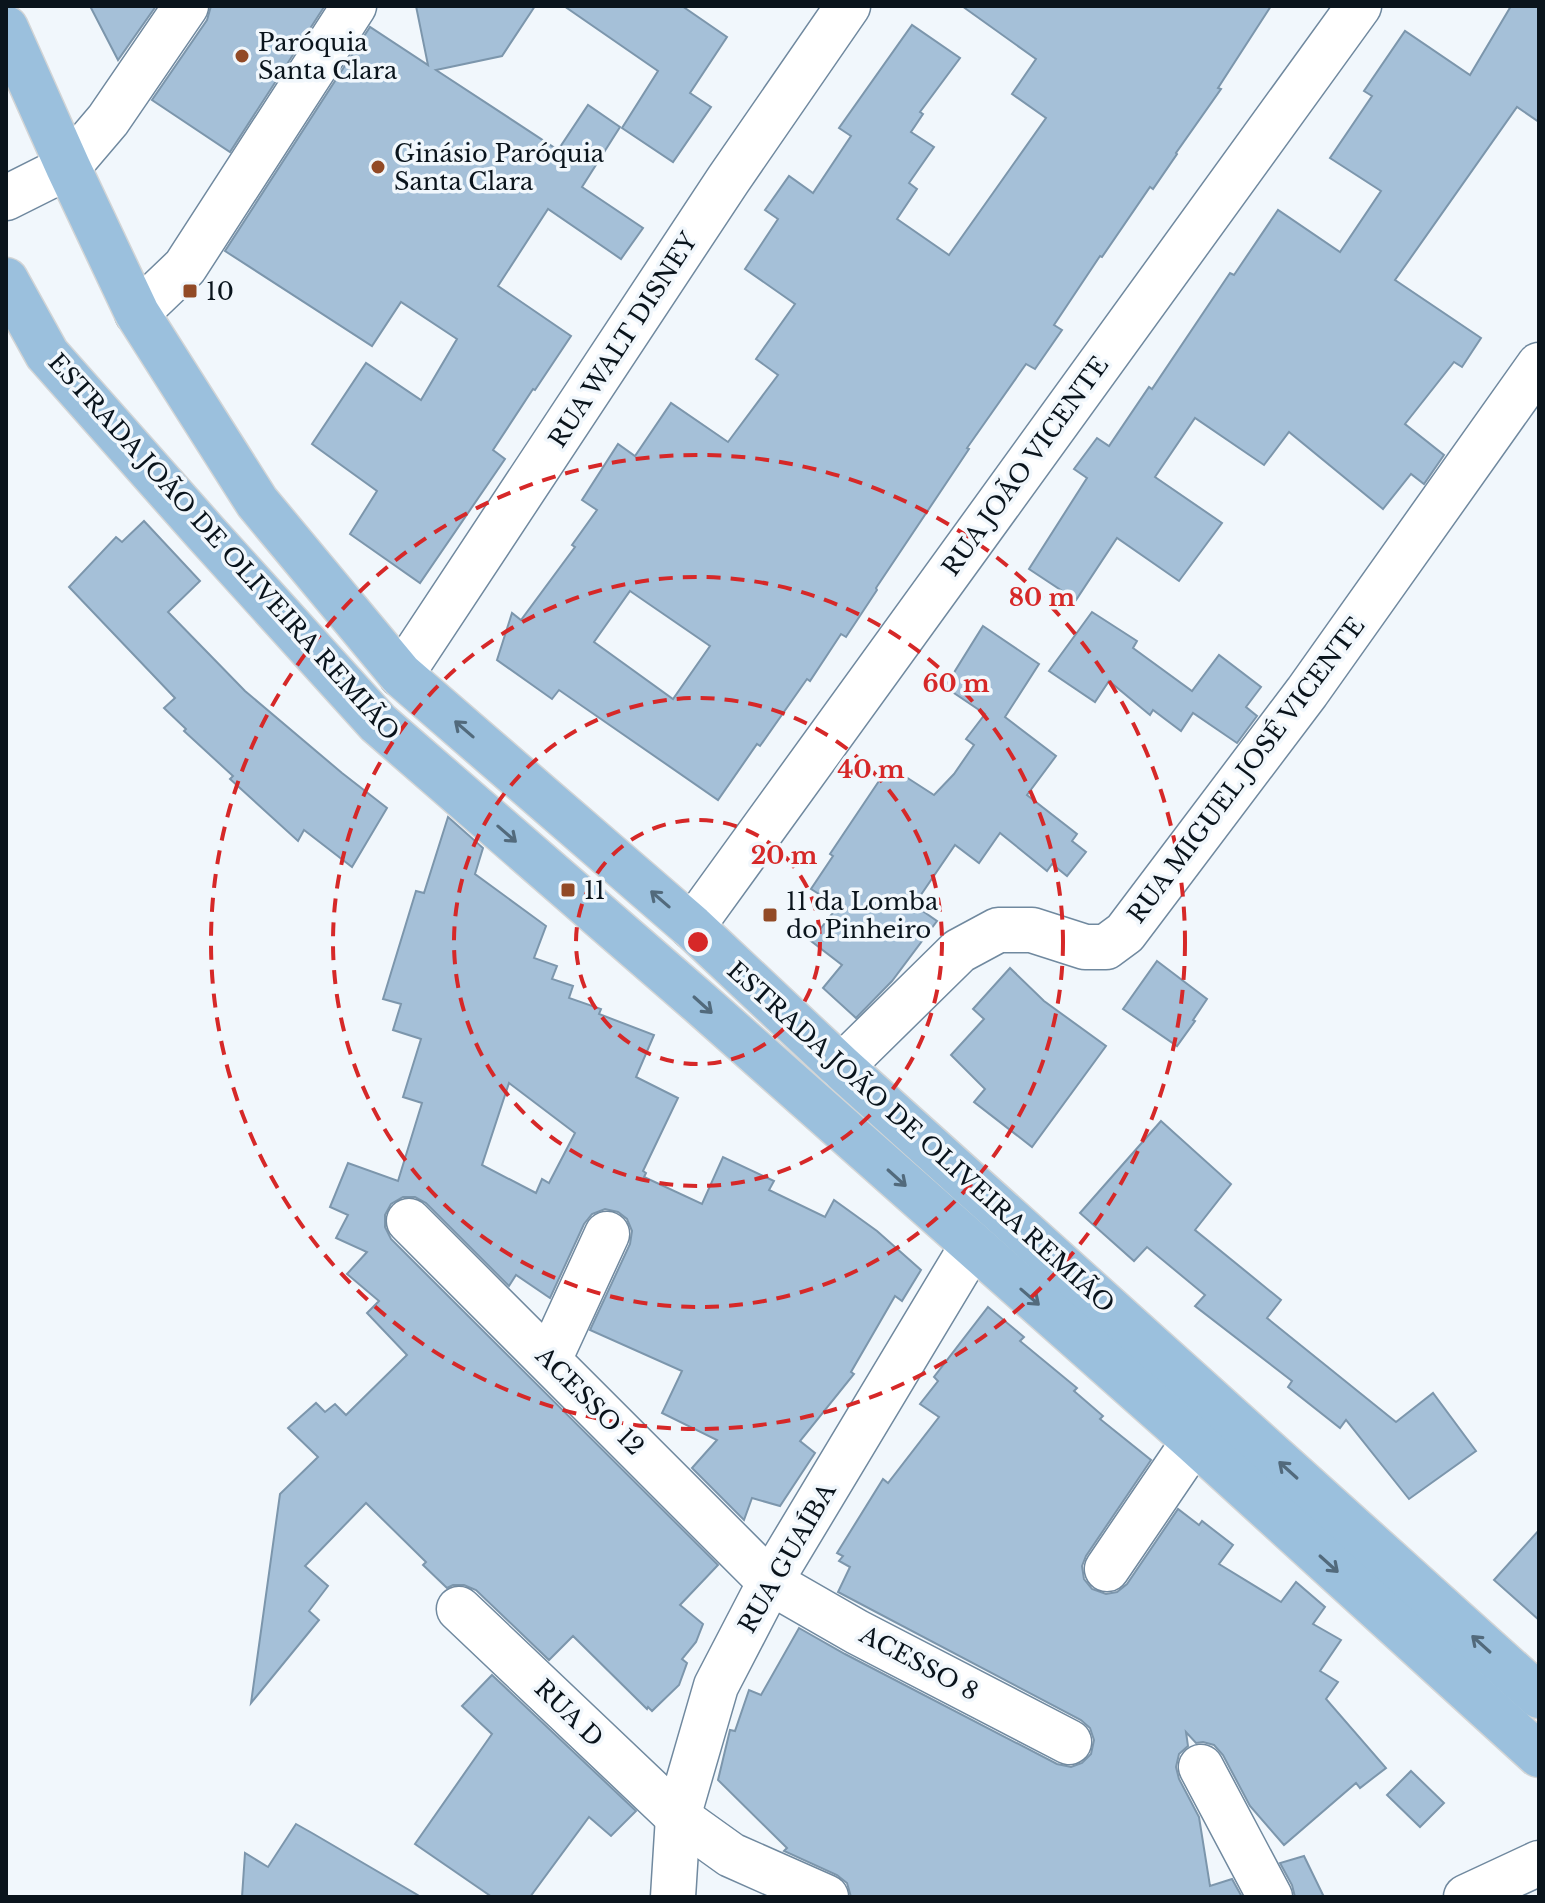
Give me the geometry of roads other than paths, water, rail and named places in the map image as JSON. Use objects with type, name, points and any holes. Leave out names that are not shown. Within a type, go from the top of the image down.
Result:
[{"type":"main road","name":"ESTRADA JOÃO DE OLIVEIRA REMIÃO","points":[[6,28],[137,313],[257,502],[401,675],[692,927],[841,1067],[1539,1696]]},
{"type":"main road","name":"ESTRADA JOÃO DE OLIVEIRA REMIÃO","points":[[6,280],[47,354],[378,723],[688,992],[1194,1441],[1539,1755]]},
{"type":"main road","points":[[6,327],[47,354]]},
{"type":"street","points":[[6,198],[68,167],[108,120],[186,6]]},
{"type":"street","points":[[137,313],[185,267],[354,6]]},
{"type":"street","name":"RUA WALT DISNEY","points":[[401,675],[728,180],[848,6]]},
{"type":"street","name":"RUA JOÃO VICENTE","points":[[692,927],[1359,6]]},
{"type":"street","name":"RUA MIGUEL JOSÉ VICENTE","points":[[841,1067],[959,951],[998,930],[1032,930],[1085,947],[1106,947],[1125,933],[1307,692],[1539,365]]},
{"type":"street","name":"ACESSO 12","points":[[409,1221],[770,1582]]},
{"type":"street","points":[[549,1360],[607,1234]]},
{"type":"street","name":"RUA GUAÍBA","points":[[673,1897],[678,1817],[716,1686],[770,1582],[972,1246]]},
{"type":"street","points":[[1107,1569],[1194,1441]]},
{"type":"street","name":"ACESSO 8","points":[[770,1582],[857,1632],[1069,1742]]},
{"type":"street","name":"RUA D","points":[[459,1609],[678,1817],[731,1855],[826,1897]]},
{"type":"street","points":[[1201,1767],[1270,1897]]},
{"type":"street","points":[[1466,1897],[1539,1863]]},
{"type":"place","name":"Paróquia Santa Clara","points":[[242,56]]},
{"type":"place","name":"Ginásio Paróquia Santa Clara","points":[[378,167]]},
{"type":"place","name":"10","points":[[190,291]]},
{"type":"place","name":"11","points":[[568,890]]},
{"type":"place","name":"11 da Lomba do Pinheiro","points":[[770,915]]}]
